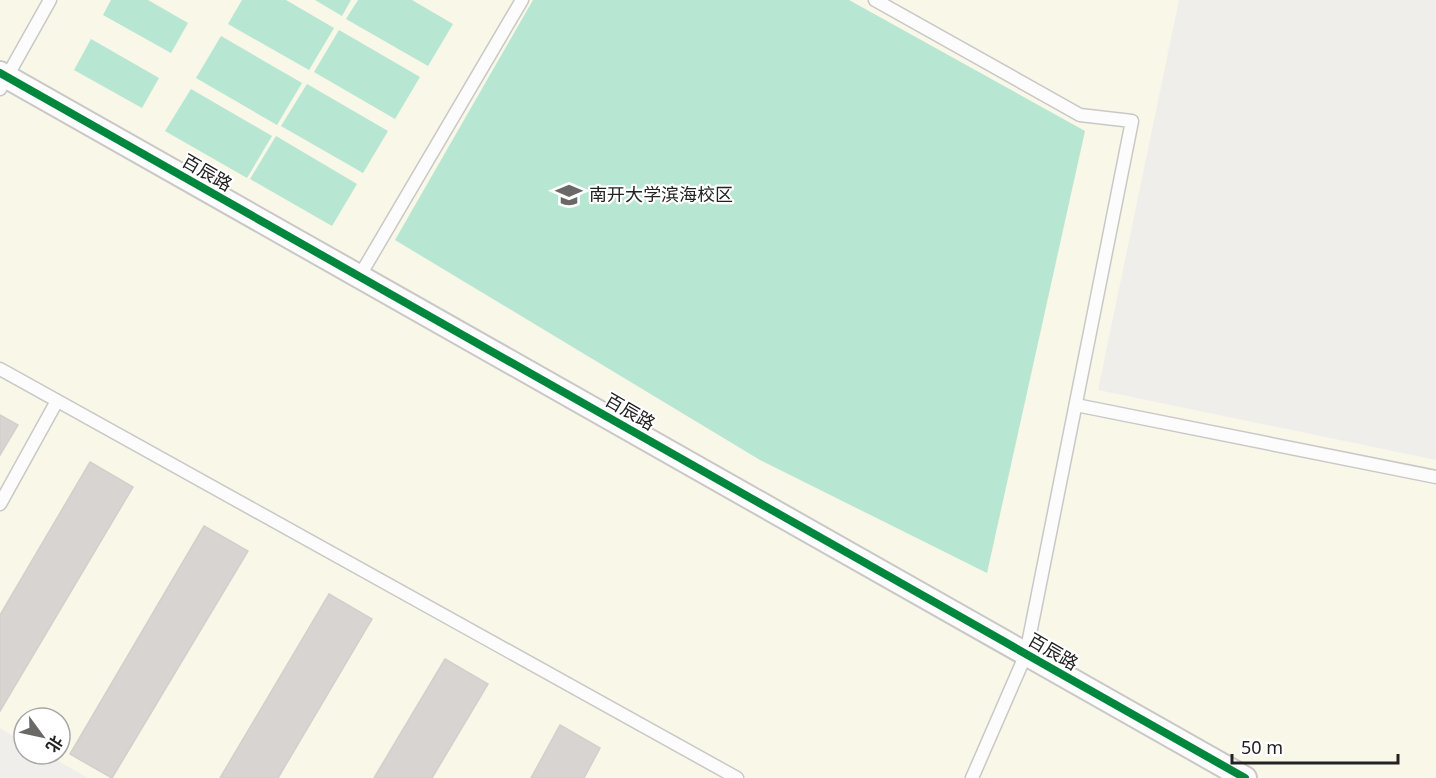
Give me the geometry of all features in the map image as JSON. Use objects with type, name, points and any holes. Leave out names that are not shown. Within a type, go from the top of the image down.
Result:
[{"type":"street","name":"百辰路","points":[[2,80],[359,277],[1245,778]]},
{"type":"lane","points":[[2,80],[50,0]]},
{"type":"lane","points":[[359,277],[522,0]]},
{"type":"lane","points":[[875,0],[1080,115],[1132,121],[1026,654],[972,778]]},
{"type":"lane","points":[[0,369],[737,778]]},
{"type":"lane","points":[[0,504],[57,401]]},
{"type":"lane","points":[[1076,405],[1436,477]]},
{"type":"shaded area","name":"南开大学滨海校区","points":[[0,0],[1179,0],[1098,390],[1436,460],[1436,778],[88,778],[67,766],[72,766],[72,706],[12,706],[12,735],[0,728]]},
{"type":"green space","points":[[111,0],[148,0],[188,23],[171,53],[103,15]]},
{"type":"green space","points":[[242,0],[286,0],[334,28],[309,70],[228,24]]},
{"type":"green space","points":[[315,0],[351,0],[342,16]]},
{"type":"green space","points":[[358,0],[412,0],[453,24],[428,66],[346,19]]},
{"type":"green space","points":[[533,0],[849,0],[1085,131],[987,573],[760,460],[395,240]]},
{"type":"green space","points":[[339,30],[420,77],[395,119],[314,72]]},
{"type":"green space","points":[[221,36],[302,83],[277,125],[196,78]]},
{"type":"green space","points":[[91,39],[159,78],[142,108],[74,70]]},
{"type":"green space","points":[[307,84],[388,131],[363,173],[281,126]]},
{"type":"green space","points":[[191,89],[272,136],[247,178],[165,131]]},
{"type":"green space","points":[[276,136],[357,184],[332,226],[250,179]]},
{"type":"building","points":[[0,415],[18,425],[0,455]]},
{"type":"building","points":[[90,462],[133,487],[0,711],[0,615]]},
{"type":"building","points":[[204,526],[248,551],[112,778],[72,755],[72,751]]},
{"type":"building","points":[[329,594],[372,619],[278,778],[220,778]]},
{"type":"building","points":[[445,659],[488,684],[432,778],[374,778]]},
{"type":"building","points":[[560,725],[600,748],[584,778],[531,778]]},
{"type":"cycle path","points":[[0,73],[1245,778]]},
{"type":"place","name":"南开大学滨海校区","points":[[569,195]]}]
